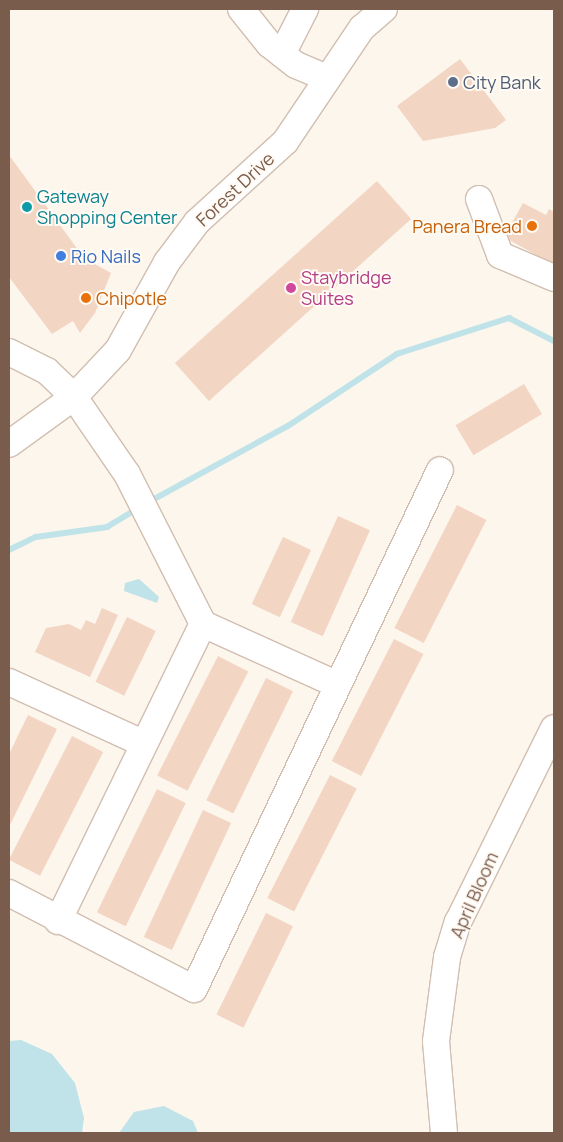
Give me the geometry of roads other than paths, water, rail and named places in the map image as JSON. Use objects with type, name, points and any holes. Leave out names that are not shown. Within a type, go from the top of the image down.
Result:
[{"type":"street","points":[[241,9],[282,54],[327,78]]},
{"type":"street","points":[[282,54],[304,9]]},
{"type":"street","name":"Forest Drive","points":[[9,444],[74,397],[118,350],[167,262],[197,222],[285,142],[362,28],[384,9]]},
{"type":"street","points":[[479,199],[500,254],[554,278]]},
{"type":"street","points":[[9,352],[47,371],[74,397],[128,474],[203,624],[338,685]]},
{"type":"street","points":[[9,893],[58,921],[194,990],[440,470]]},
{"type":"street","points":[[58,921],[142,743],[203,624]]},
{"type":"street","points":[[9,682],[142,743]]},
{"type":"street","name":"April Bloom","points":[[444,1133],[436,1041],[447,958],[458,922],[554,728]]},
{"type":"water","points":[[139,579],[159,597],[157,603],[124,591],[125,583]]},
{"type":"water","points":[[21,1040],[52,1054],[75,1083],[84,1118],[82,1133],[9,1133],[9,1041]]},
{"type":"water","points":[[164,1106],[193,1121],[198,1133],[119,1133],[134,1112]]},
{"type":"waterway","points":[[149,502],[288,426],[397,354],[509,318],[554,341]]},
{"type":"waterway","points":[[9,550],[36,537],[107,527],[137,509]]},
{"type":"place","name":"City Bank","points":[[453,82]]},
{"type":"place","name":"Gateway Shopping Center","points":[[27,207]]},
{"type":"place","name":"Panera Bread","points":[[532,226]]},
{"type":"place","name":"Rio Nails","points":[[61,256]]},
{"type":"place","name":"Staybridge Suites","points":[[291,288]]},
{"type":"place","name":"Chipotle","points":[[86,298]]}]
